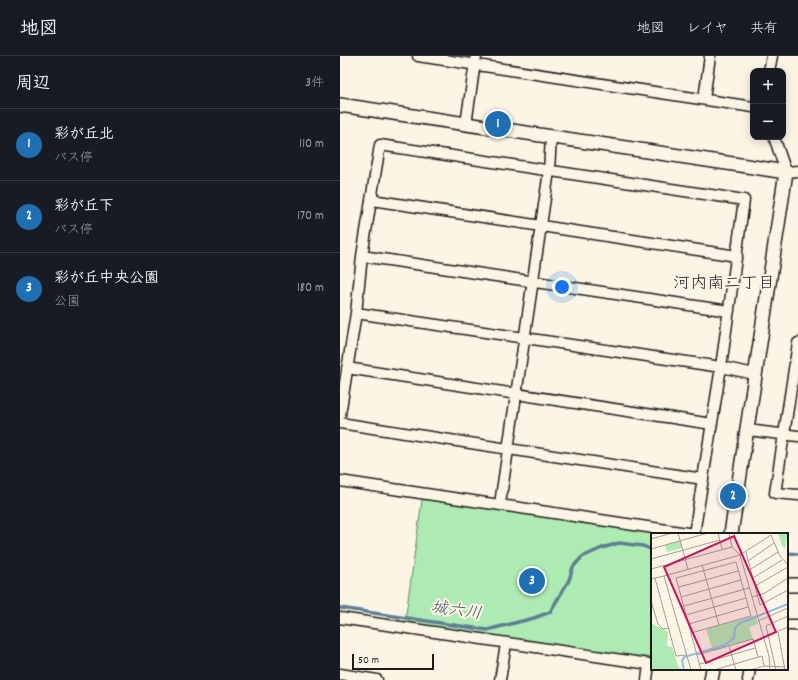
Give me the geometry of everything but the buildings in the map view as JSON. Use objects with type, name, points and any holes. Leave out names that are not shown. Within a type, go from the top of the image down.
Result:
[{"type":"street","points":[[418,56],[476,60],[750,107]]},
{"type":"street","points":[[704,99],[710,56]]},
{"type":"street","points":[[770,68],[772,56]]},
{"type":"street","points":[[466,124],[476,60]]},
{"type":"street","points":[[340,105],[792,171]]},
{"type":"street","points":[[500,504],[549,171],[551,136]]},
{"type":"street","points":[[731,533],[755,374],[792,171],[776,140]]},
{"type":"street","points":[[340,414],[356,313],[362,256],[380,145],[744,200],[721,367],[694,533]]},
{"type":"street","points":[[372,200],[737,256]]},
{"type":"street","points":[[362,256],[729,311]]},
{"type":"street","points":[[356,313],[721,367],[755,374]]},
{"type":"street","points":[[798,343],[795,381],[784,434],[775,493],[798,495]]},
{"type":"street","points":[[347,368],[712,424]]},
{"type":"street","points":[[340,423],[507,450],[703,479]]},
{"type":"street","points":[[747,430],[798,436]]},
{"type":"street","points":[[340,481],[688,533]]},
{"type":"street","points":[[340,618],[506,644],[649,664],[647,680]]},
{"type":"street","points":[[500,680],[506,644]]},
{"type":"street","points":[[711,680],[713,670]]},
{"type":"street","points":[[748,680],[750,670]]},
{"type":"street","points":[[340,674],[377,680]]},
{"type":"green space","points":[[423,494],[689,533],[651,533],[651,650],[649,664],[404,628]]},
{"type":"waterway","name":"城六川","points":[[340,608],[487,630],[534,618],[550,612],[569,580],[573,567],[582,557],[602,548],[619,543],[643,546],[651,550]]},
{"type":"waterway","name":"城六川","points":[[788,553],[798,554]]},
{"type":"place","name":"彩が丘北","points":[[498,124]]},
{"type":"place","name":"彩が丘下","points":[[733,496]]},
{"type":"place","name":"彩が丘中央公園","points":[[532,581]]},
{"type":"district","name":"河内南二丁目","points":[[724,285]]}]
